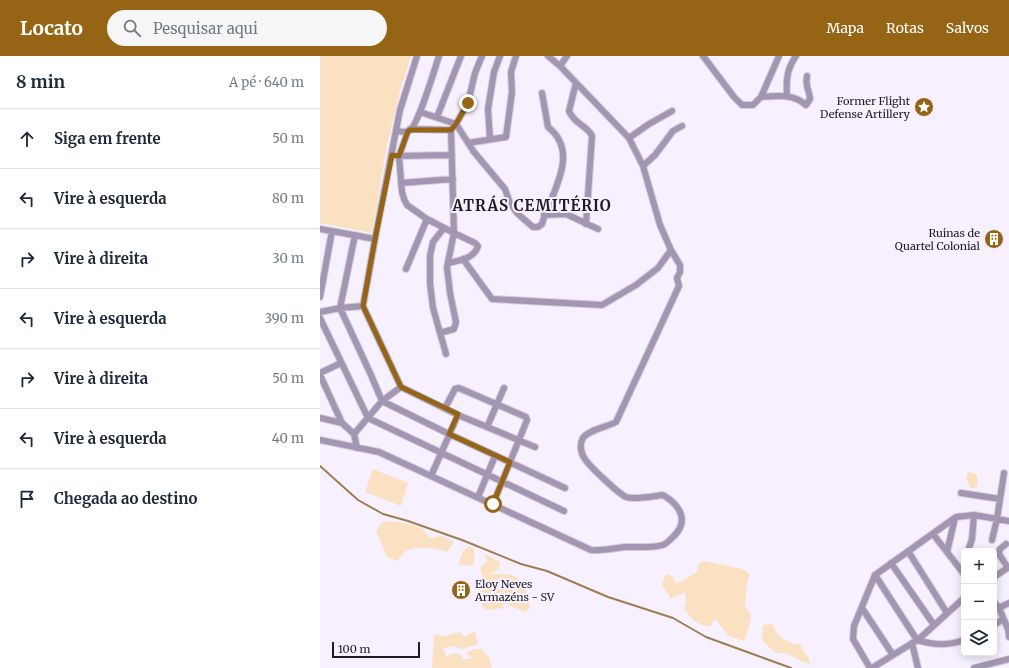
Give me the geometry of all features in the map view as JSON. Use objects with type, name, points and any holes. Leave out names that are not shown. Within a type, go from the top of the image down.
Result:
[{"type":"street","points":[[417,56],[400,110],[363,306],[401,387],[487,427],[535,446]]},
{"type":"street","points":[[439,56],[420,112],[409,130],[399,156],[402,192],[407,205],[426,219],[475,243],[478,246],[472,256],[449,263]]},
{"type":"street","points":[[437,117],[461,56]]},
{"type":"street","points":[[440,333],[454,329],[456,322],[447,268],[454,233],[451,130],[468,103],[475,73],[482,56]]},
{"type":"street","points":[[490,139],[488,110],[494,72],[500,56]]},
{"type":"street","points":[[468,143],[505,138],[507,135],[512,92],[511,72],[516,56]]},
{"type":"street","points":[[320,440],[379,452],[591,550],[600,551],[624,547],[664,545],[682,526],[682,517],[677,506],[663,495],[631,497],[622,494],[584,458],[581,444],[586,435],[616,422],[679,286],[677,278],[680,272],[680,265],[660,226],[643,166],[629,138],[560,66],[548,56]]},
{"type":"street","points":[[560,66],[567,56]]},
{"type":"street","points":[[703,56],[734,97],[742,105],[752,105],[761,97],[779,56]]},
{"type":"street","points":[[786,95],[786,83],[789,66],[796,56]]},
{"type":"street","points":[[761,97],[786,95],[806,104],[810,99],[805,85],[807,76]]},
{"type":"street","points":[[576,83],[570,110],[576,122],[590,132],[592,136],[586,224]]},
{"type":"street","points":[[420,112],[456,124],[468,143],[505,190],[510,203],[517,213],[526,222],[538,227],[542,224],[544,215],[558,184],[564,155],[555,133],[548,127],[542,93]]},
{"type":"street","points":[[629,138],[648,124],[672,111]]},
{"type":"street","points":[[643,166],[655,155],[673,131],[682,126]]},
{"type":"street","points":[[396,131],[451,130]]},
{"type":"street","points":[[392,155],[452,156]]},
{"type":"street","points":[[401,183],[453,179]]},
{"type":"street","points":[[544,215],[566,214],[598,229]]},
{"type":"street","points":[[406,269],[426,219]]},
{"type":"street","points":[[444,228],[433,242],[430,256],[430,283],[433,308],[446,354]]},
{"type":"street","points":[[320,229],[375,239]]},
{"type":"street","points":[[320,297],[332,231]]},
{"type":"street","points":[[354,235],[340,308],[372,375],[382,402],[565,488]]},
{"type":"street","points":[[464,259],[492,299],[602,305],[636,285],[658,268],[671,250]]},
{"type":"street","points":[[320,312],[363,306]]},
{"type":"street","points":[[320,318],[368,418],[564,511]]},
{"type":"street","points":[[342,363],[320,374],[342,423],[354,434],[357,448]]},
{"type":"street","points":[[354,434],[382,402],[401,387]]},
{"type":"street","points":[[445,408],[455,389],[459,388],[526,417],[527,420],[493,504]]},
{"type":"street","points":[[487,427],[504,388]]},
{"type":"street","points":[[431,476],[458,414]]},
{"type":"street","points":[[320,418],[342,423]]},
{"type":"street","points":[[478,497],[495,456]]},
{"type":"street","points":[[992,540],[997,519],[1004,473]]},
{"type":"street","points":[[960,493],[1000,499]]},
{"type":"street","points":[[969,548],[972,539],[974,516]]},
{"type":"street","points":[[961,601],[914,642],[871,668],[853,640],[854,626],[875,575],[955,518],[974,516],[1009,521]]},
{"type":"street","points":[[947,552],[955,518]]},
{"type":"street","points":[[933,534],[961,571]]},
{"type":"street","points":[[997,575],[1009,568],[999,554],[1000,549],[1006,544]]},
{"type":"street","points":[[908,551],[947,613]]},
{"type":"street","points":[[891,563],[934,625]]},
{"type":"street","points":[[875,575],[914,642],[918,668]]},
{"type":"street","points":[[999,608],[1009,603]]},
{"type":"street","points":[[997,606],[1008,629],[1009,637]]},
{"type":"street","points":[[862,608],[893,655]]},
{"type":"street","points":[[997,623],[1003,619]]},
{"type":"street","points":[[914,642],[934,645],[961,641]]},
{"type":"street","points":[[974,668],[1009,658]]},
{"type":"shaded area","points":[[320,56],[411,56],[400,91],[387,145],[372,233],[320,223]]},
{"type":"shaded area","points":[[373,469],[408,483],[401,506],[365,492]]},
{"type":"shaded area","points":[[968,472],[976,474],[978,481],[977,487],[971,489],[966,478]]},
{"type":"shaded area","points":[[388,521],[400,522],[422,528],[430,538],[441,536],[454,542],[447,552],[438,549],[413,548],[405,552],[397,561],[387,557],[376,531],[381,523]]},
{"type":"shaded area","points":[[469,546],[474,549],[474,564],[467,566],[458,564],[463,551]]},
{"type":"shaded area","points":[[484,554],[500,562],[499,569],[490,574],[514,576],[519,579],[525,590],[530,608],[525,612],[508,605],[503,595],[499,598],[504,608],[486,610],[481,603],[478,592],[483,589],[500,588],[497,581],[492,584],[484,582],[480,568],[487,561]]},
{"type":"shaded area","points":[[704,561],[743,569],[750,575],[747,582],[745,607],[751,614],[749,628],[744,641],[729,636],[715,619],[710,626],[694,621],[684,608],[686,603],[685,592],[671,599],[662,584],[666,574],[672,576],[676,584],[697,572],[698,564]]},
{"type":"shaded area","points":[[773,624],[777,632],[787,641],[800,644],[810,664],[786,653],[776,653],[762,640],[763,625]]},
{"type":"shaded area","points":[[475,631],[478,644],[462,649],[453,646],[443,649],[446,656],[454,653],[461,655],[463,660],[472,658],[466,653],[474,649],[482,649],[489,658],[492,668],[432,668],[434,635],[445,636],[460,632],[465,637]]},
{"type":"waterway","points":[[320,466],[358,500],[383,514],[462,540],[521,564],[547,571],[608,597],[673,618],[706,637],[791,668]]},
{"type":"place","name":"Former Flight Defense Artillery","points":[[924,107]]},
{"type":"place","name":"Ruinas de Quartel Colonial","points":[[994,239]]},
{"type":"place","name":"Eloy Neves Armazéns - SV","points":[[461,590]]},
{"type":"district","name":"ATRÁS CEMITÉRIO","points":[[532,206]]},
{"type":"route","points":[[468,103],[451,130],[410,130],[408,131],[399,156],[392,155],[363,306],[401,387],[458,414],[449,434],[510,462],[493,504]]}]
